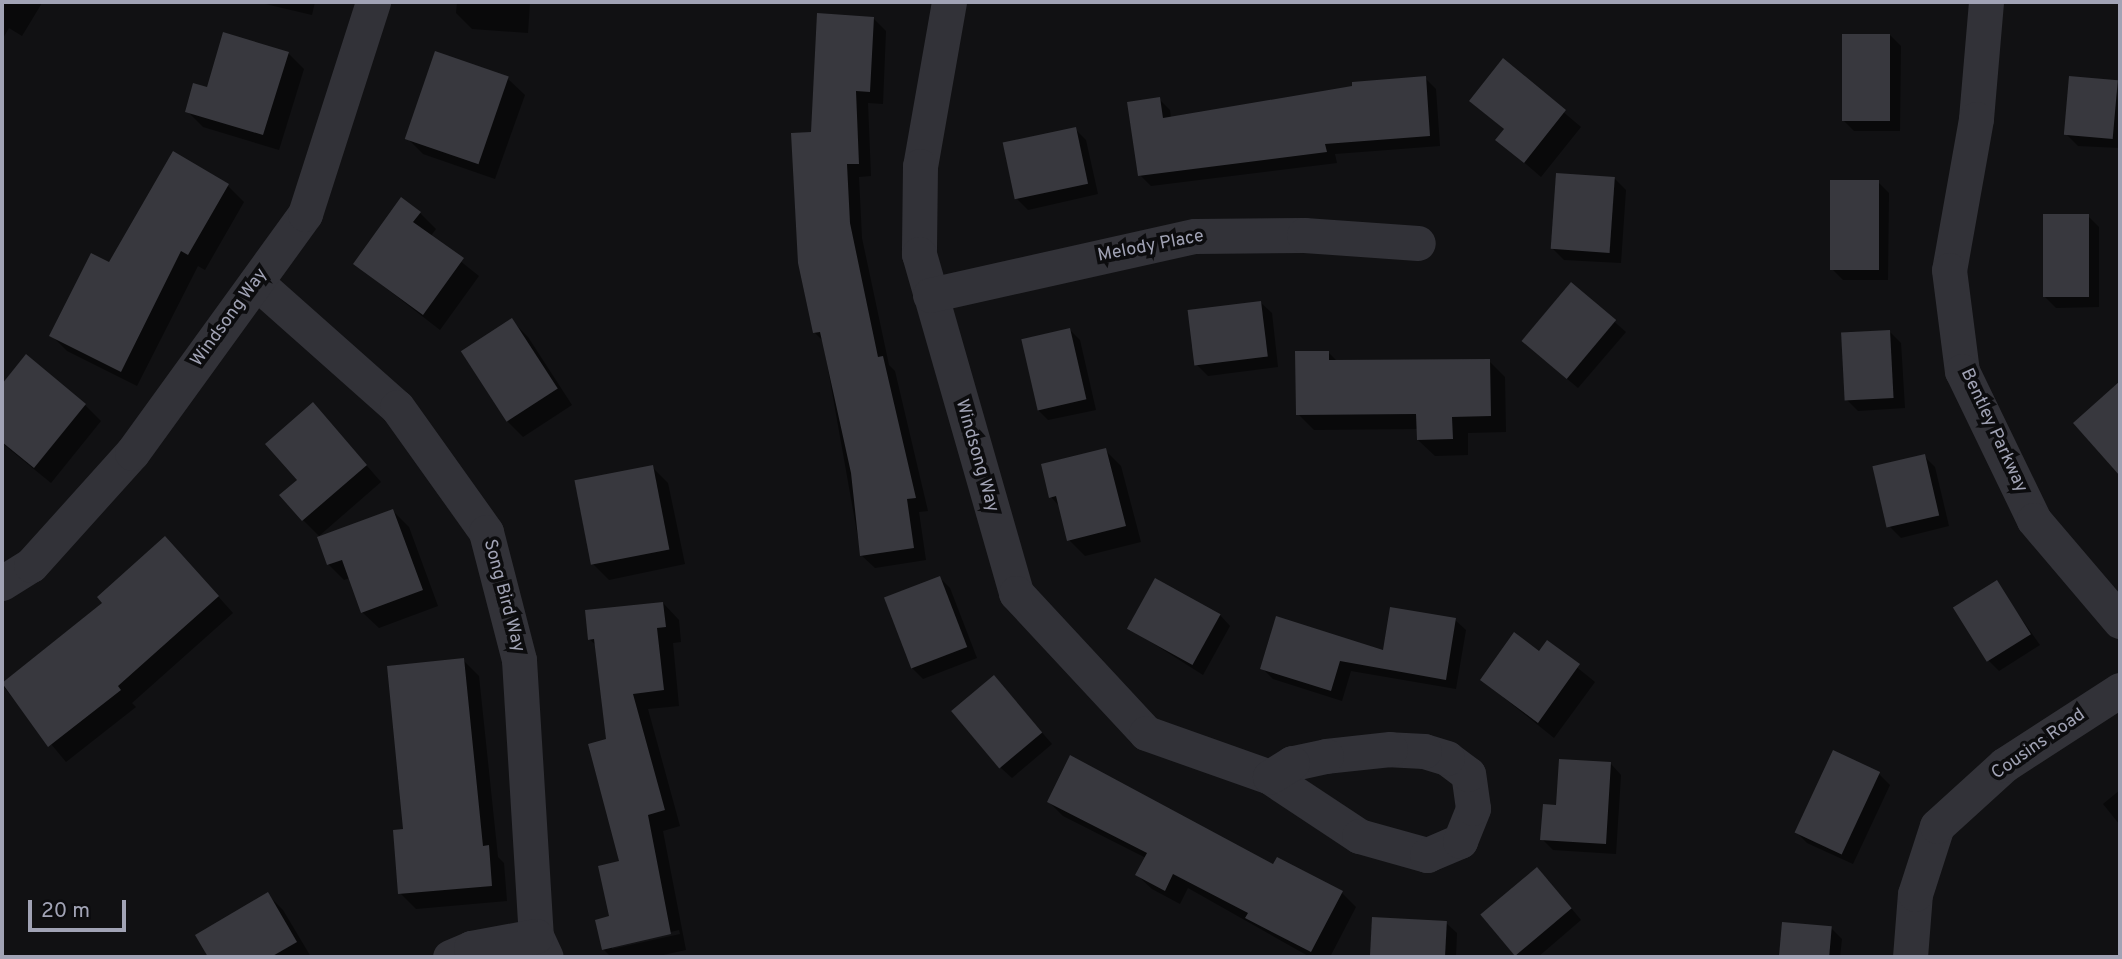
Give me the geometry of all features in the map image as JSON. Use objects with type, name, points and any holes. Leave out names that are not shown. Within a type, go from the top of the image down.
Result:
[{"type":"street","name":"Windsong Way","points":[[2,583],[31,565],[132,453],[305,214],[373,2]]},
{"type":"street","name":"Windsong Way","points":[[949,2],[920,166],[919,254],[1016,593],[1146,733],[1270,777],[1359,836],[1427,855],[1460,841],[1473,808],[1468,774],[1447,758],[1424,751],[1390,748],[1326,756],[1293,763],[1270,777]]},
{"type":"street","name":"Bentley Parkway","points":[[1986,2],[1976,119],[1950,270],[1962,371],[2034,520],[2120,621]]},
{"type":"street","name":"Melody Place","points":[[930,295],[1195,236],[1304,235],[1418,243]]},
{"type":"street","name":"Song Bird Way","points":[[256,282],[397,407],[486,532],[519,660],[541,946]]},
{"type":"street","name":"Cousins Road","points":[[1910,957],[1915,894],[1937,826],[2004,765],[2120,690]]},
{"type":"street","points":[[450,957],[471,948],[541,946]]},
{"type":"building","points":[[817,13],[874,17],[870,92],[856,91],[859,164],[847,164],[850,223],[878,357],[883,356],[916,498],[907,499],[914,548],[860,556],[851,473],[820,332],[813,333],[798,263],[791,133],[811,132]]},
{"type":"building","points":[[223,32],[289,52],[263,135],[185,112],[193,83],[207,87]]},
{"type":"building","points":[[1842,34],[1890,34],[1890,121],[1842,121]]},
{"type":"building","points":[[435,51],[509,76],[478,164],[405,139]]},
{"type":"building","points":[[1503,58],[1566,110],[1524,163],[1495,140],[1504,129],[1469,101]]},
{"type":"building","points":[[1426,76],[1430,136],[1325,144],[1327,152],[1138,176],[1127,102],[1160,97],[1163,118],[1352,86],[1352,82]]},
{"type":"building","points":[[2069,76],[2118,80],[2113,139],[2064,135]]},
{"type":"building","points":[[1076,127],[1088,184],[1015,199],[1003,143]]},
{"type":"building","points":[[173,151],[229,184],[188,255],[181,251],[121,372],[49,336],[91,253],[109,262]]},
{"type":"building","points":[[1556,173],[1615,177],[1610,253],[1551,249]]},
{"type":"building","points":[[1830,180],[1879,180],[1879,270],[1830,270]]},
{"type":"building","points":[[401,197],[421,212],[413,222],[464,258],[423,315],[353,264]]},
{"type":"building","points":[[2043,214],[2089,214],[2089,297],[2043,297]]},
{"type":"building","points":[[1571,282],[1616,320],[1567,379],[1522,341]]},
{"type":"building","points":[[1261,301],[1268,357],[1194,366],[1188,310]]},
{"type":"building","points":[[512,318],[558,388],[507,422],[461,351]]},
{"type":"building","points":[[1070,328],[1086,399],[1038,410],[1021,339]]},
{"type":"building","points":[[1890,330],[1894,398],[1845,400],[1841,333]]},
{"type":"building","points":[[1295,351],[1329,351],[1329,360],[1490,359],[1491,416],[1452,417],[1453,439],[1417,440],[1416,414],[1296,415]]},
{"type":"building","points":[[26,354],[86,404],[34,468],[2,442],[2,384]]},
{"type":"building","points":[[2120,381],[2120,476],[2073,423]]},
{"type":"building","points":[[313,402],[367,465],[302,521],[279,495],[297,480],[265,444]]},
{"type":"building","points":[[1106,448],[1126,526],[1067,541],[1056,496],[1049,498],[1041,464]]},
{"type":"building","points":[[1925,454],[1939,515],[1887,528],[1872,466]]},
{"type":"building","points":[[653,465],[669,549],[591,565],[574,480]]},
{"type":"building","points":[[393,509],[423,590],[361,613],[342,560],[327,565],[317,537]]},
{"type":"building","points":[[165,536],[219,596],[118,686],[121,690],[48,747],[2,683],[102,603],[97,597]]},
{"type":"building","points":[[940,576],[967,647],[911,668],[884,598]]},
{"type":"building","points":[[1155,578],[1221,614],[1192,665],[1127,629]]},
{"type":"building","points":[[1997,580],[2031,634],[1987,662],[1953,608]]},
{"type":"building","points":[[663,602],[666,627],[657,628],[664,690],[633,694],[665,810],[648,815],[671,934],[602,950],[595,920],[609,916],[598,866],[619,861],[588,744],[606,739],[594,639],[588,640],[585,610]]},
{"type":"building","points":[[1390,607],[1456,618],[1446,680],[1340,661],[1331,691],[1260,669],[1276,616],[1383,650]]},
{"type":"building","points":[[1514,632],[1539,651],[1547,640],[1580,664],[1538,723],[1480,680]]},
{"type":"building","points":[[464,658],[483,846],[489,845],[492,886],[398,894],[393,830],[403,829],[387,666]]},
{"type":"building","points":[[994,675],[1042,732],[999,768],[951,711]]},
{"type":"building","points":[[1833,750],[1880,772],[1842,854],[1795,832]]},
{"type":"building","points":[[1070,755],[1273,864],[1277,857],[1343,891],[1311,952],[1245,918],[1248,913],[1173,874],[1165,891],[1135,875],[1147,853],[1047,802]]},
{"type":"building","points":[[1559,759],[1611,762],[1606,844],[1540,840],[1543,804],[1556,805]]},
{"type":"building","points":[[1537,867],[1572,908],[1515,956],[1480,915]]},
{"type":"building","points":[[268,892],[297,942],[271,957],[208,957],[195,935]]},
{"type":"building","points":[[1372,917],[1447,921],[1445,957],[1370,957]]},
{"type":"building","points":[[1782,922],[1832,926],[1829,957],[1779,957]]}]
